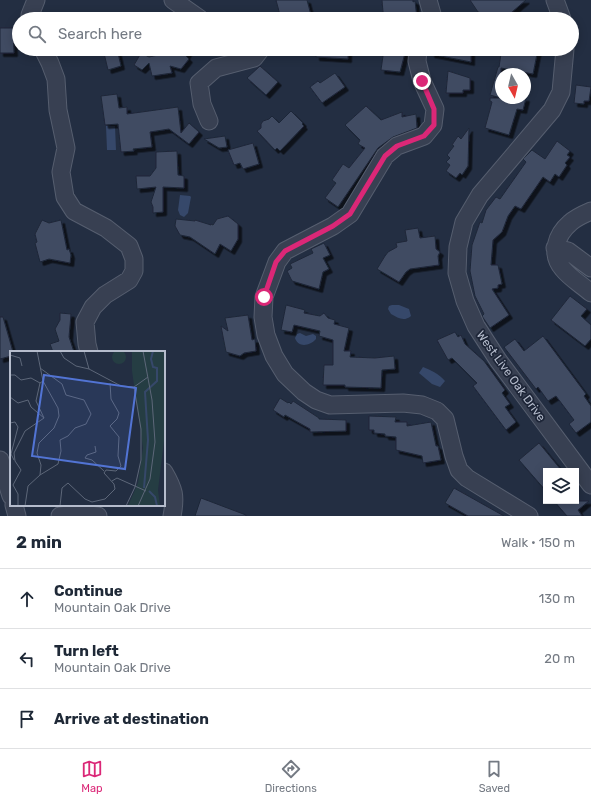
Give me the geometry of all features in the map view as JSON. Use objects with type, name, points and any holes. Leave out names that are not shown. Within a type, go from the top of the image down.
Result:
[{"type":"street","points":[[31,12],[36,0]]},
{"type":"street","points":[[173,0],[190,12]]},
{"type":"street","points":[[428,0],[431,12]]},
{"type":"street","points":[[555,0],[559,12]]},
{"type":"street","points":[[46,56],[56,79],[58,110],[66,148],[61,172],[65,197],[74,211],[106,228],[129,246],[134,259],[134,271],[129,280],[105,295],[93,307],[85,322],[89,351]]},
{"type":"street","points":[[209,121],[202,104],[199,83],[216,68],[254,58],[256,56]]},
{"type":"street","points":[[417,56],[420,74],[434,109],[434,125],[424,136],[397,146],[385,156],[350,214],[333,226],[285,251],[276,262],[264,297],[263,318],[266,335],[274,356],[285,374],[304,392],[316,400],[330,405],[416,404],[437,411],[445,419],[459,470],[468,478],[530,516]]},
{"type":"street","name":"West Live Oak Drive","points":[[564,56],[561,92],[552,110],[480,195],[464,222],[458,247],[457,273],[465,301],[476,326],[498,360],[591,483]]},
{"type":"street","points":[[591,211],[570,222],[560,234],[555,248],[556,256],[562,269],[591,293]]},
{"type":"street","points":[[555,248],[568,251],[591,268]]},
{"type":"street","points":[[0,460],[10,493]]},
{"type":"street","points":[[165,474],[172,486],[175,502],[172,516]]},
{"type":"street","points":[[14,506],[17,516]]},
{"type":"street","points":[[60,516],[77,514],[98,516]]},
{"type":"water","points":[[106,126],[115,126],[116,150],[107,150]]},
{"type":"water","points":[[180,195],[191,197],[188,213],[184,217],[180,215],[178,210]]},
{"type":"water","points":[[399,305],[409,309],[411,316],[403,319],[391,314],[388,309],[389,306]]},
{"type":"water","points":[[300,333],[306,336],[313,334],[316,336],[316,339],[311,343],[301,345],[295,338],[297,334]]},
{"type":"water","points":[[423,367],[435,372],[445,381],[440,387],[432,384],[419,373]]},
{"type":"building","points":[[276,0],[307,0],[310,12],[279,12]]},
{"type":"building","points":[[382,0],[415,1],[416,12],[383,12]]},
{"type":"building","points":[[470,0],[526,0],[512,12],[478,12]]},
{"type":"building","points":[[0,28],[12,28],[12,53],[0,53]]},
{"type":"building","points":[[105,56],[119,56],[121,66],[108,70]]},
{"type":"building","points":[[139,56],[186,56],[189,59],[181,69],[170,66],[172,73],[152,76],[149,63],[142,70],[134,65]]},
{"type":"building","points":[[348,56],[348,59],[316,57]]},
{"type":"building","points":[[383,56],[404,56],[400,72],[381,70]]},
{"type":"building","points":[[441,56],[471,56],[471,62]]},
{"type":"building","points":[[501,56],[537,56],[533,74],[531,74],[531,68],[498,67]]},
{"type":"building","points":[[260,66],[278,82],[266,95],[247,78]]},
{"type":"building","points":[[448,71],[470,78],[470,90],[463,90],[463,93],[446,93]]},
{"type":"building","points":[[335,73],[345,87],[322,103],[310,87],[318,81],[320,83]]},
{"type":"building","points":[[495,78],[495,96],[490,95]]},
{"type":"building","points":[[576,85],[591,87],[589,101],[584,101],[584,104],[574,103]]},
{"type":"building","points":[[117,94],[119,108],[127,107],[127,114],[178,107],[181,133],[189,123],[199,132],[189,144],[169,129],[150,132],[152,147],[121,152],[118,124],[105,125],[101,96]]},
{"type":"building","points":[[490,98],[495,98],[495,104],[524,104],[523,110],[517,109],[509,135],[485,128],[492,102],[490,101]]},
{"type":"building","points":[[366,106],[381,120],[402,112],[402,117],[416,114],[417,128],[393,137],[378,148],[338,207],[325,198],[336,183],[332,180],[343,164],[349,168],[365,148],[358,144],[360,140],[345,125]]},
{"type":"building","points":[[291,111],[303,123],[302,124],[304,126],[280,151],[277,148],[275,150],[257,131],[261,128],[263,121],[272,116],[279,123]]},
{"type":"building","points":[[469,128],[468,166],[462,175],[460,173],[456,178],[446,171],[450,165],[446,162],[450,158],[447,155],[454,146],[452,145],[458,136],[461,139]]},
{"type":"building","points":[[225,136],[227,147],[219,148],[204,139]]},
{"type":"building","points":[[557,141],[570,151],[567,155],[570,157],[565,163],[567,165],[559,177],[555,174],[550,182],[543,177],[521,209],[515,206],[508,216],[502,232],[493,240],[491,265],[498,265],[502,284],[498,285],[498,288],[492,289],[509,315],[490,328],[482,316],[484,314],[475,296],[470,271],[472,245],[480,222],[482,223],[486,210],[496,197],[500,199],[526,162],[523,159],[532,150],[545,159]]},
{"type":"building","points":[[253,143],[259,164],[243,169],[240,163],[234,165],[228,150]]},
{"type":"building","points":[[177,151],[178,175],[184,176],[184,188],[163,187],[163,212],[153,213],[151,202],[156,187],[137,189],[136,176],[150,176],[156,168],[156,152]]},
{"type":"building","points":[[228,216],[238,224],[238,239],[231,251],[220,244],[215,254],[190,237],[180,235],[175,226],[176,219],[195,220],[213,225],[217,219]]},
{"type":"building","points":[[42,220],[49,223],[61,220],[67,250],[69,249],[71,255],[70,263],[49,259],[40,262],[35,243],[37,242],[35,234]]},
{"type":"building","points":[[418,228],[420,238],[435,236],[436,249],[440,252],[438,256],[439,265],[410,269],[399,282],[377,269],[388,252],[397,247],[396,243],[407,241],[405,230]]},
{"type":"building","points":[[324,243],[330,255],[323,258],[329,269],[323,272],[319,289],[292,281],[287,271],[292,268],[290,264],[313,253],[311,249]]},
{"type":"building","points":[[570,296],[587,309],[581,316],[591,325],[591,339],[585,346],[551,320]]},
{"type":"building","points":[[286,305],[305,310],[304,313],[320,316],[324,313],[328,318],[335,320],[334,324],[349,328],[344,351],[351,351],[350,357],[375,358],[394,356],[395,369],[382,370],[381,388],[323,385],[324,365],[333,365],[333,340],[319,336],[320,331],[294,325],[292,332],[281,330]]},
{"type":"building","points":[[60,313],[71,314],[69,337],[74,351],[53,351],[50,344],[59,341],[55,329],[60,320]]},
{"type":"building","points":[[248,315],[252,340],[255,339],[256,351],[244,353],[240,356],[226,352],[221,326],[228,331],[225,318]]},
{"type":"building","points":[[0,317],[3,317],[13,351],[10,351],[10,356],[0,359]]},
{"type":"building","points":[[455,332],[458,337],[461,335],[465,344],[484,361],[505,390],[502,393],[510,404],[505,407],[516,422],[506,430],[473,386],[477,383],[452,358],[448,360],[437,340]]},
{"type":"building","points":[[543,336],[586,394],[584,396],[591,406],[591,422],[576,433],[569,424],[574,420],[556,396],[548,401],[538,387],[536,389],[504,347],[515,339],[524,351]]},
{"type":"building","points":[[280,398],[291,404],[293,401],[319,419],[346,420],[346,431],[310,432],[310,429],[285,415],[284,417],[273,410]]},
{"type":"building","points":[[369,416],[396,417],[395,422],[407,422],[407,426],[431,422],[436,446],[438,446],[441,460],[423,463],[422,456],[396,450],[396,437],[385,436],[385,434],[374,433],[374,430],[369,430]]},
{"type":"building","points":[[539,443],[560,468],[543,468],[543,488],[519,460]]},
{"type":"building","points":[[454,488],[504,516],[468,516],[445,503]]},
{"type":"building","points":[[201,498],[246,515],[246,516],[195,516]]},
{"type":"building","points":[[579,501],[589,501],[578,510],[582,516],[567,516],[557,504],[579,504]]},
{"type":"route","points":[[264,297],[276,262],[285,251],[333,226],[350,214],[385,156],[397,146],[424,136],[434,125],[434,109],[422,81]]}]
